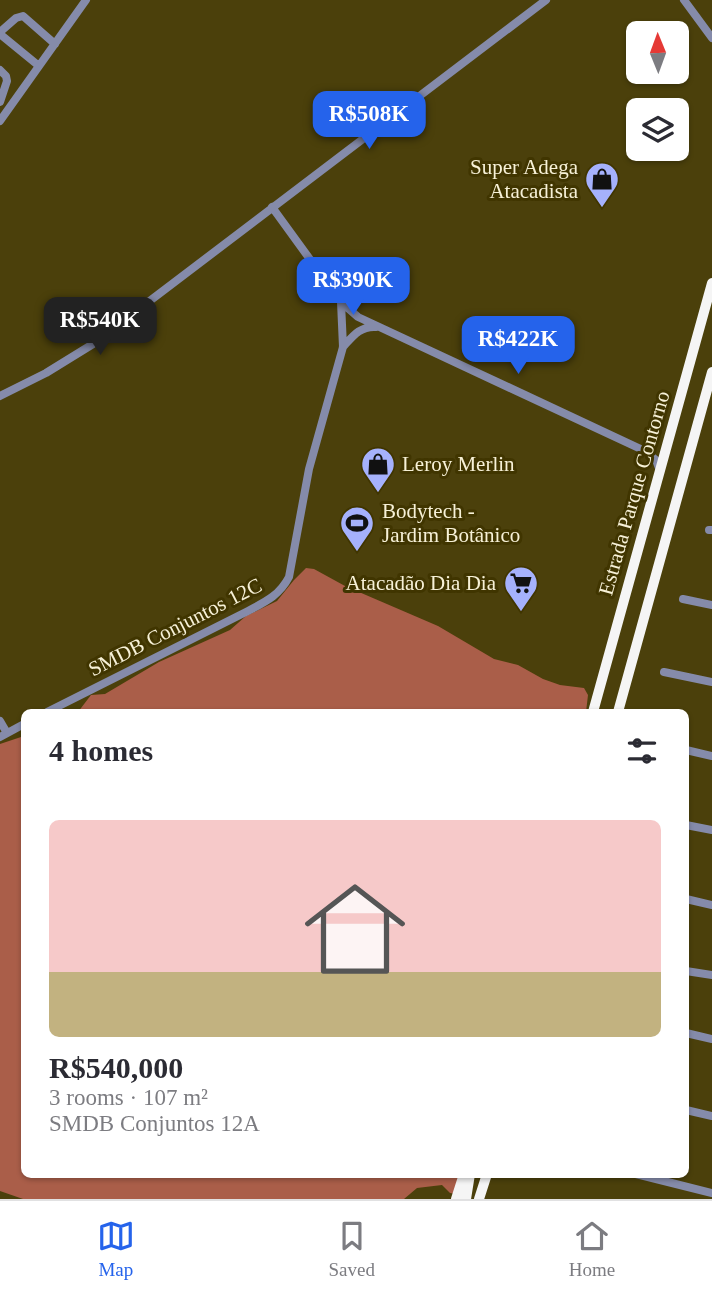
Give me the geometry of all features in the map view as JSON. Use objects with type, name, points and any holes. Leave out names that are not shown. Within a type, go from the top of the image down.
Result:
[{"type":"highway","name":"Estrada Parque Contorno","points":[[594,709],[712,283]]},
{"type":"highway","points":[[699,331],[706,318],[712,317]]},
{"type":"highway","name":"Estrada Parque Contorno","points":[[619,709],[712,372]]},
{"type":"highway","points":[[456,1199],[463,1178]]},
{"type":"highway","points":[[466,1199],[470,1178]]},
{"type":"highway","points":[[479,1199],[487,1178]]},
{"type":"highway","points":[[485,1199],[488,1178]]},
{"type":"street","points":[[0,121],[86,0]]},
{"type":"street","points":[[0,394],[76,356],[545,0]]},
{"type":"street","points":[[684,0],[712,37]]},
{"type":"street","points":[[39,66],[0,33],[16,18],[23,16],[55,44]]},
{"type":"street","points":[[0,71],[7,81],[0,102]]},
{"type":"street","points":[[272,207],[341,302],[358,317],[645,451],[656,460],[660,471]]},
{"type":"street","name":"SMDB Conjuntos 12C","points":[[53,709],[246,612],[282,590],[289,577],[309,469],[343,347],[341,302]]},
{"type":"street","points":[[343,347],[359,330],[379,327]]},
{"type":"street","points":[[645,451],[659,449],[668,444]]},
{"type":"street","points":[[682,599],[712,605]]},
{"type":"street","points":[[664,672],[712,682]]},
{"type":"street","points":[[0,721],[3,735],[21,726]]},
{"type":"street","points":[[689,751],[712,756]]},
{"type":"street","points":[[689,826],[712,830]]},
{"type":"street","points":[[689,900],[712,905]]},
{"type":"street","points":[[689,971],[712,975]]},
{"type":"street","points":[[689,1034],[712,1039]]},
{"type":"street","points":[[689,1111],[712,1116]]},
{"type":"street","points":[[652,1178],[712,1193]]},
{"type":"shaded area","points":[[306,568],[314,569],[345,586],[438,626],[494,659],[518,665],[560,685],[584,688],[588,695],[586,709],[80,709],[91,695],[105,694],[159,662],[230,630],[246,616],[277,601]]},
{"type":"shaded area","points":[[21,737],[21,1178],[460,1178],[457,1194],[450,1193],[442,1185],[417,1188],[404,1199],[23,1199],[0,1191],[0,744]]},
{"type":"place","name":"Super Adega Atacadista","points":[[602,209]]},
{"type":"place","name":"Leroy Merlin","points":[[378,494]]},
{"type":"place","name":"Bodytech - Jardim Botânico","points":[[357,553]]},
{"type":"place","name":"Atacadão Dia Dia","points":[[521,613]]}]
